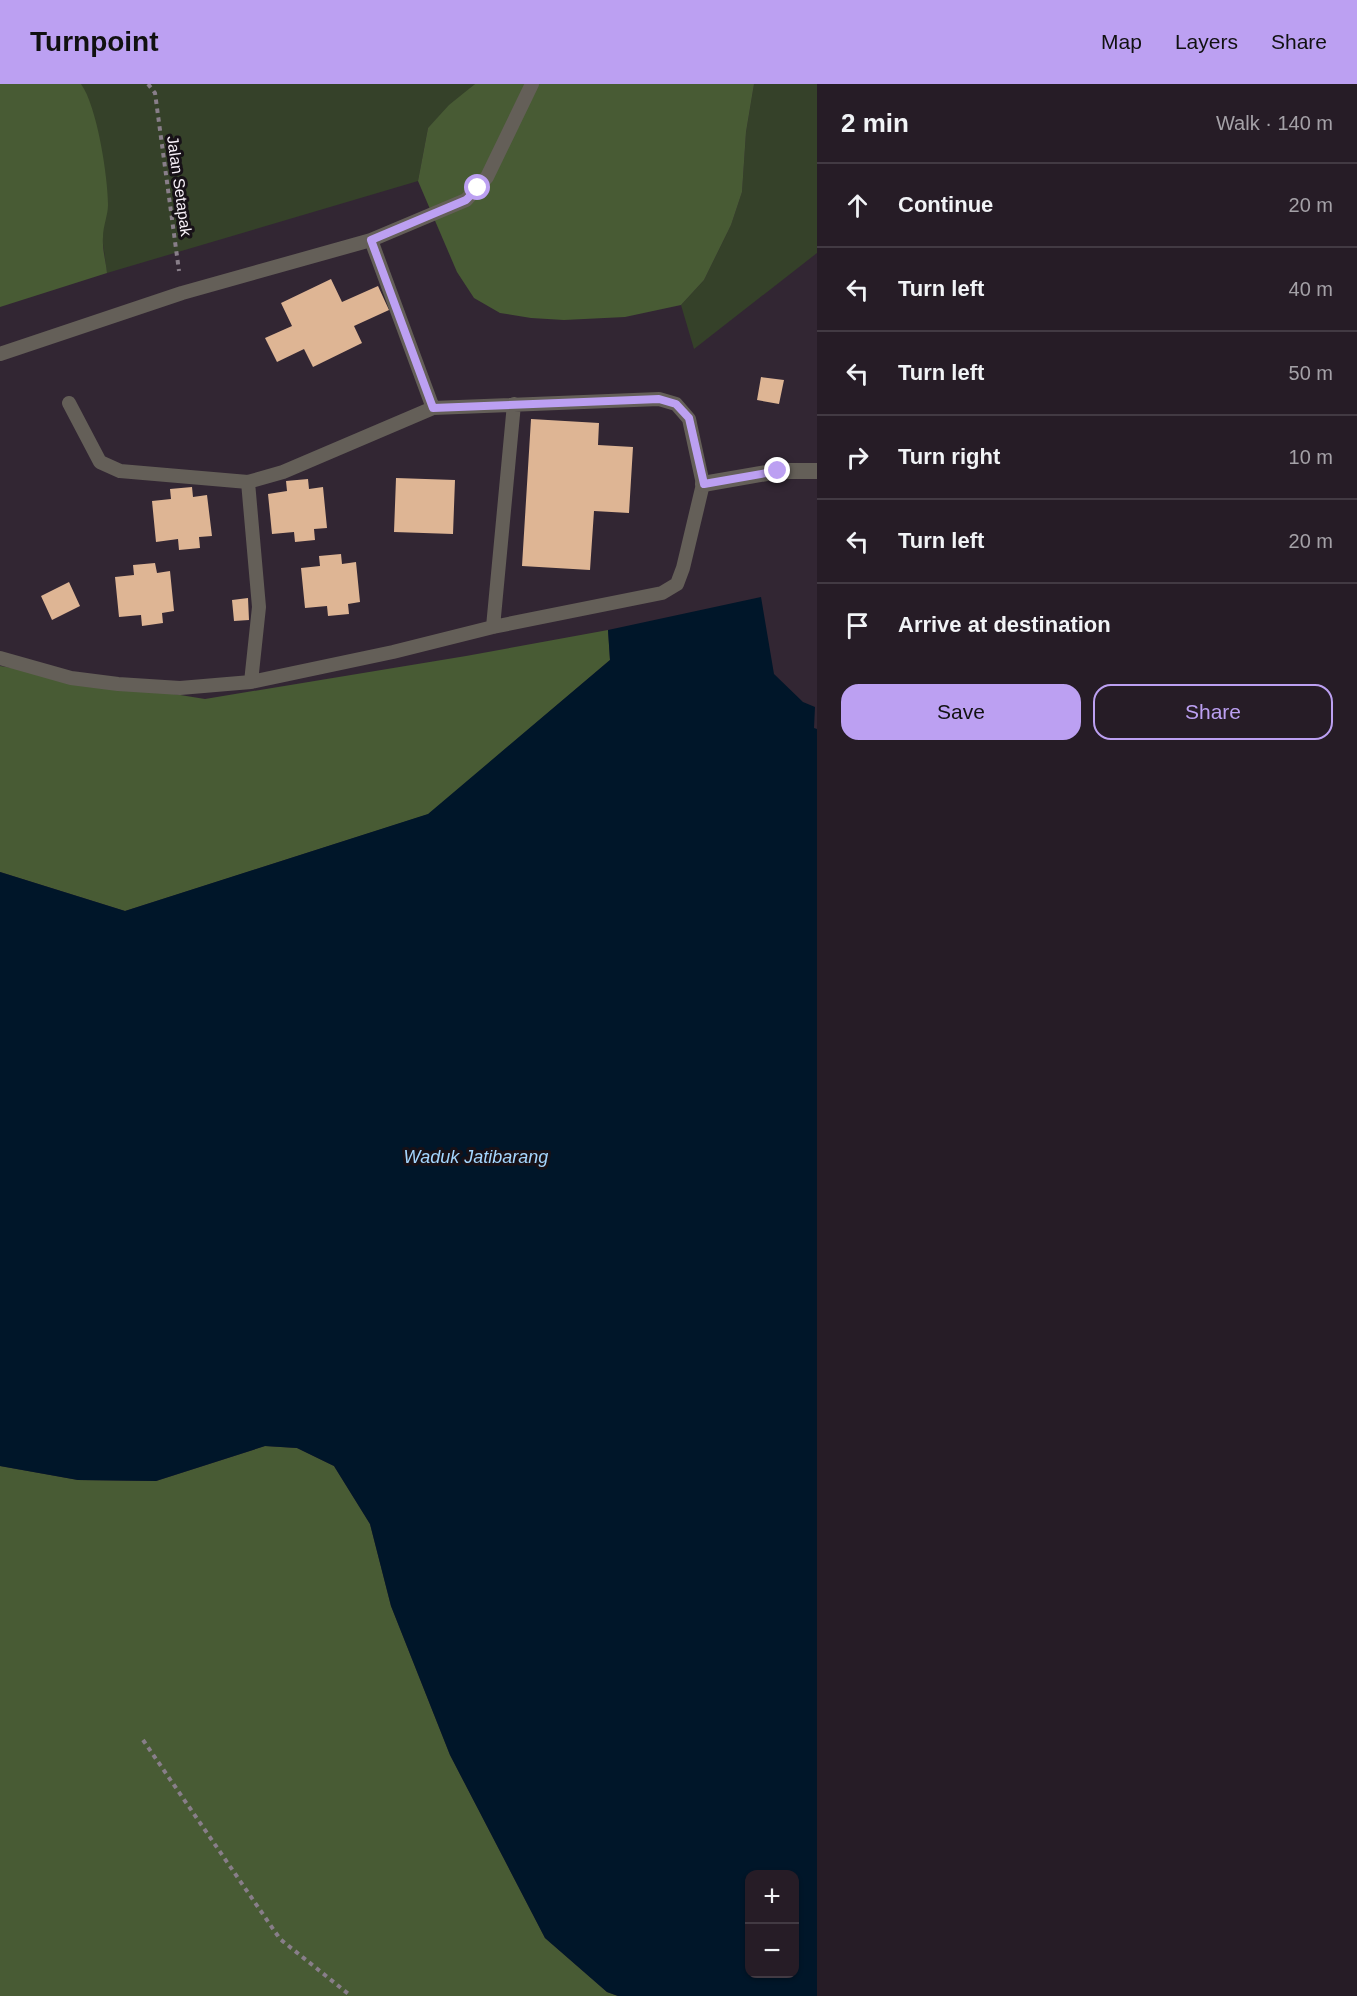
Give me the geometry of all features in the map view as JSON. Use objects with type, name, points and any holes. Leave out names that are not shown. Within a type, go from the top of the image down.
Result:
[{"type":"street","points":[[704,484],[778,471],[817,471]]},
{"type":"lane","points":[[0,354],[182,294],[371,240],[466,200],[487,177],[532,84]]},
{"type":"lane","points":[[371,240],[433,408]]},
{"type":"lane","points":[[0,658],[71,678],[118,684],[180,688],[251,682],[393,652],[493,627],[662,593],[677,584],[704,484],[689,418],[676,404],[659,399],[433,408],[283,472],[248,482],[120,471],[109,468],[100,462],[69,403]]},
{"type":"lane","points":[[493,627],[514,404]]},
{"type":"lane","points":[[248,482],[259,608],[251,682]]},
{"type":"path","name":"Jalan Setapak","points":[[148,84],[155,93],[182,294]]},
{"type":"path","points":[[143,1740],[280,1938],[351,1996]]},
{"type":"green space","points":[[0,84],[81,84],[87,94],[97,125],[104,160],[108,205],[103,241],[107,273],[0,307]]},
{"type":"green space","points":[[81,84],[475,84],[428,128],[418,181],[107,273]]},
{"type":"green space","points":[[475,84],[754,84],[746,132],[742,192],[731,225],[704,280],[681,305],[625,317],[564,320],[500,313],[474,298],[457,272],[418,181],[428,128],[449,105]]},
{"type":"green space","points":[[754,84],[817,84],[817,253],[694,349],[681,305],[704,280],[731,225],[742,192],[746,132]]},
{"type":"green space","points":[[608,630],[610,660],[429,814],[125,911],[0,872],[0,666],[205,699]]},
{"type":"green space","points":[[265,1446],[297,1448],[334,1466],[370,1524],[391,1606],[450,1755],[545,1938],[607,1992],[618,1996],[0,1996],[0,1466],[78,1480],[156,1481]]},
{"type":"water","name":"Waduk Jatibarang","points":[[761,597],[774,674],[803,702],[815,707],[814,728],[817,729],[817,1996],[618,1996],[607,1992],[545,1938],[450,1755],[391,1606],[370,1524],[334,1466],[297,1448],[265,1446],[156,1481],[78,1480],[0,1466],[0,872],[125,911],[428,814],[610,660],[608,630]]},
{"type":"building","points":[[331,279],[342,302],[378,286],[389,310],[354,326],[362,343],[313,367],[304,349],[277,362],[265,338],[292,326],[281,303]]},
{"type":"building","points":[[761,377],[784,380],[779,404],[757,400]]},
{"type":"building","points":[[531,419],[599,423],[598,445],[633,447],[629,513],[594,511],[590,570],[522,566]]},
{"type":"building","points":[[396,478],[455,480],[453,534],[394,532]]},
{"type":"building","points":[[308,479],[309,489],[323,487],[327,528],[314,529],[315,540],[295,542],[294,532],[272,534],[268,494],[287,491],[286,481]]},
{"type":"building","points":[[192,487],[193,497],[207,495],[212,536],[199,537],[200,548],[179,550],[178,539],[156,542],[152,501],[171,499],[170,489]]},
{"type":"building","points":[[341,554],[342,564],[356,562],[360,602],[348,604],[349,614],[328,616],[327,606],[305,608],[301,568],[320,566],[319,556]]},
{"type":"building","points":[[155,563],[157,573],[170,571],[174,611],[162,613],[163,623],[142,626],[141,615],[119,617],[115,577],[134,575],[133,565]]},
{"type":"building","points":[[69,582],[80,606],[52,620],[41,596]]},
{"type":"building","points":[[248,598],[249,620],[234,621],[232,600]]},
{"type":"route","points":[[478,188],[466,200],[371,240],[433,408],[659,399],[676,404],[689,418],[704,484],[778,471]]}]
